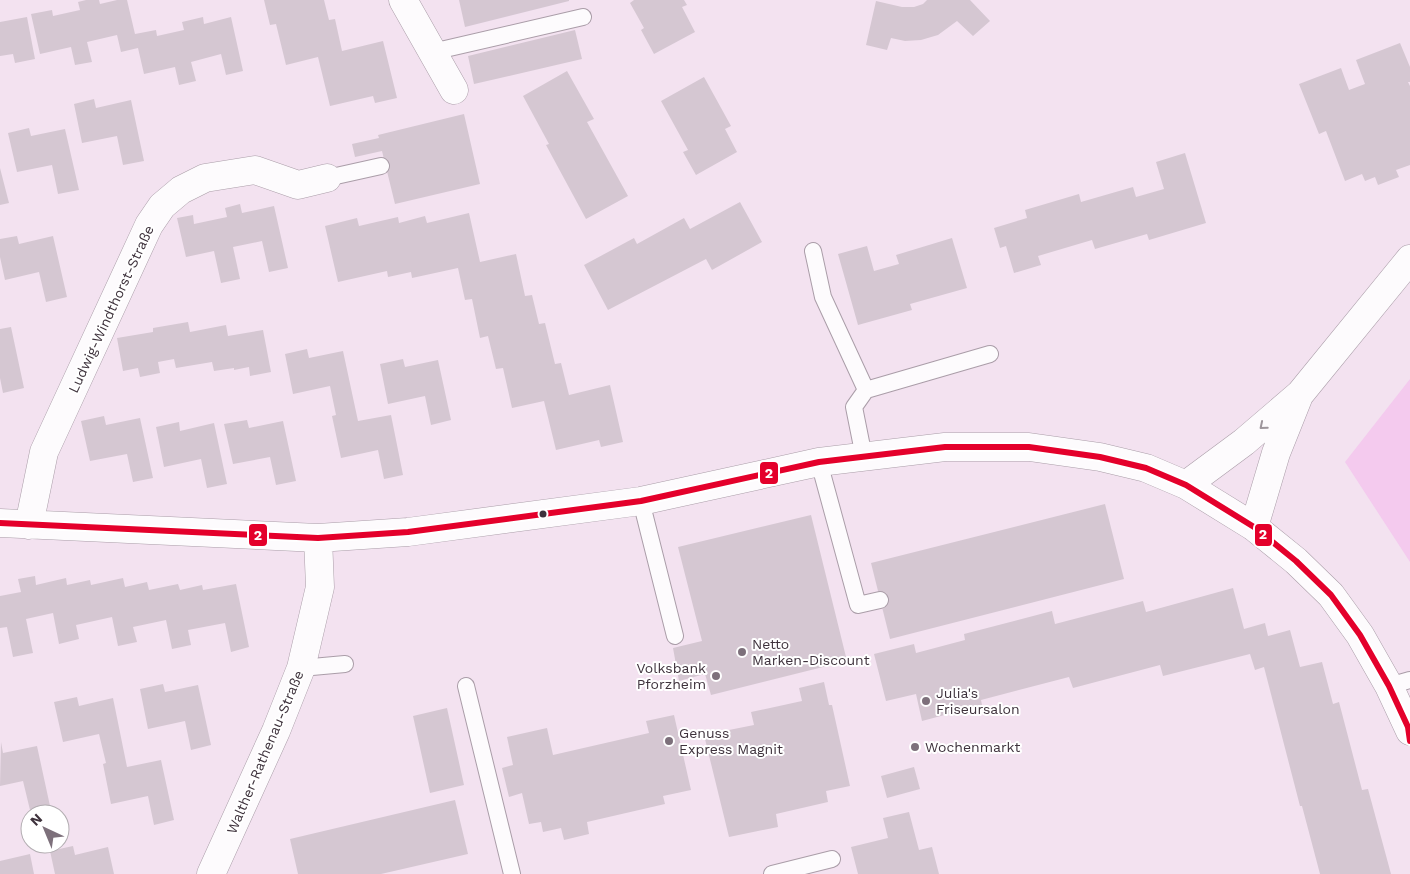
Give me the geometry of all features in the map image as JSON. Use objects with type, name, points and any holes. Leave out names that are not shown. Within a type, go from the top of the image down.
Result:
[{"type":"street","points":[[402,0],[454,90]]},
{"type":"street","name":"Ludwig-Windthorst-Straße","points":[[29,525],[44,452],[149,225],[162,206],[181,190],[205,178],[255,170],[298,185],[327,178]]},
{"type":"street","points":[[1186,485],[1244,442],[1300,394],[1410,259]]},
{"type":"street","points":[[1254,526],[1276,453],[1300,394]]},
{"type":"street","points":[[0,523],[318,538],[408,532],[641,501],[819,462],[945,447],[1029,447],[1100,457],[1146,468],[1186,485],[1254,526],[1296,561],[1331,595],[1360,635],[1400,683],[1409,733]]},
{"type":"street","name":"Walther-Rathenau-Straße","points":[[211,874],[276,731],[301,668],[320,587],[318,538]]},
{"type":"lane","points":[[432,52],[583,17]]},
{"type":"lane","points":[[327,178],[381,166]]},
{"type":"lane","points":[[813,251],[823,297],[866,390]]},
{"type":"lane","points":[[864,457],[854,406],[866,390],[990,354]]},
{"type":"lane","points":[[819,462],[858,604],[880,600]]},
{"type":"lane","points":[[641,501],[675,636]]},
{"type":"lane","points":[[301,668],[345,664]]},
{"type":"lane","points":[[466,686],[512,874]]},
{"type":"lane","points":[[772,874],[832,859]]},
{"type":"shaded area","points":[[1410,379],[1410,562],[1345,462]]},
{"type":"building","points":[[99,0],[100,4],[127,0],[135,34],[156,30],[157,36],[184,30],[182,22],[203,17],[204,24],[231,17],[243,71],[226,75],[221,54],[191,62],[196,81],[179,85],[175,67],[144,74],[138,48],[121,52],[117,35],[87,42],[92,62],[75,65],[71,47],[40,54],[31,14],[52,10],[53,16],[80,10],[78,2]]},
{"type":"building","points":[[264,0],[324,0],[329,20],[335,19],[342,51],[383,41],[397,98],[375,103],[373,96],[330,106],[318,57],[286,65],[276,24],[270,25]]},
{"type":"building","points":[[459,0],[569,0],[569,1],[465,27]]},
{"type":"building","points":[[634,0],[684,0],[687,5],[682,7],[695,32],[654,54],[641,30],[644,28],[630,3]]},
{"type":"building","points":[[927,0],[970,0],[990,21],[973,36],[957,21],[938,35],[921,40],[905,41],[891,38],[887,50],[866,45],[876,1],[902,7],[914,7],[923,4]]},
{"type":"building","points":[[27,17],[35,59],[15,63],[13,54],[0,56],[0,22]]},
{"type":"building","points":[[575,30],[582,59],[474,84],[468,56]]},
{"type":"building","points":[[1400,43],[1410,67],[1410,82],[1408,82],[1410,86],[1410,165],[1396,170],[1399,177],[1378,185],[1375,177],[1365,181],[1362,174],[1345,181],[1326,131],[1319,134],[1299,84],[1341,68],[1349,90],[1365,84],[1356,60]]},
{"type":"building","points":[[567,71],[594,119],[587,122],[628,196],[586,219],[546,145],[549,144],[523,96]]},
{"type":"building","points":[[704,77],[731,126],[725,129],[737,152],[696,175],[683,152],[688,150],[661,101]]},
{"type":"building","points":[[94,99],[96,108],[131,100],[144,161],[123,165],[117,136],[82,143],[74,104]]},
{"type":"building","points":[[464,114],[480,184],[395,204],[382,151],[355,157],[352,144],[379,138],[378,135]]},
{"type":"building","points":[[29,128],[31,136],[65,129],[79,190],[58,194],[52,165],[17,172],[8,133]]},
{"type":"building","points":[[1185,153],[1206,223],[1149,240],[1147,234],[1095,249],[1092,240],[1038,256],[1041,265],[1014,273],[1006,246],[1000,248],[994,228],[1027,218],[1025,210],[1079,194],[1081,202],[1133,187],[1136,197],[1164,189],[1156,162]]},
{"type":"building","points":[[0,168],[9,203],[0,205]]},
{"type":"building","points":[[740,202],[762,242],[712,270],[706,259],[608,310],[584,265],[634,238],[637,244],[684,218],[690,229]]},
{"type":"building","points":[[240,204],[242,213],[274,206],[288,268],[269,272],[262,241],[233,247],[240,279],[221,283],[214,251],[186,257],[177,218],[193,215],[194,224],[227,217],[225,208]]},
{"type":"building","points":[[469,213],[480,262],[516,254],[525,296],[532,295],[539,324],[545,323],[555,364],[561,363],[569,395],[610,385],[623,442],[601,447],[599,440],[556,450],[544,401],[512,408],[503,368],[496,369],[488,336],[480,338],[472,299],[465,300],[458,268],[412,278],[411,272],[388,277],[387,271],[338,282],[325,226],[357,218],[359,226],[398,217],[399,223],[425,216],[427,223]]},
{"type":"building","points":[[17,236],[19,244],[53,236],[67,297],[46,302],[39,272],[5,280],[0,257],[0,239]]},
{"type":"building","points":[[952,238],[967,288],[910,304],[912,310],[858,325],[838,254],[867,246],[874,271],[899,264],[896,255]]},
{"type":"building","points":[[188,322],[190,332],[226,325],[228,336],[263,330],[271,372],[250,376],[249,367],[214,371],[212,362],[176,368],[174,359],[158,362],[160,373],[140,377],[138,368],[123,371],[117,338],[153,332],[153,328]]},
{"type":"building","points":[[11,327],[24,388],[3,393],[0,378],[0,329]]},
{"type":"building","points":[[307,349],[309,358],[343,351],[358,421],[391,415],[403,475],[384,479],[378,450],[341,458],[332,416],[336,415],[330,386],[293,394],[285,354]]},
{"type":"building","points":[[403,359],[405,367],[438,360],[451,420],[431,425],[425,396],[388,404],[380,364]]},
{"type":"building","points":[[104,416],[106,425],[140,418],[153,478],[133,482],[127,454],[90,461],[81,421]]},
{"type":"building","points":[[247,420],[249,428],[283,421],[296,481],[276,485],[270,457],[233,464],[224,424]]},
{"type":"building","points":[[179,422],[180,431],[214,423],[227,484],[207,488],[201,459],[164,467],[156,427]]},
{"type":"building","points":[[1105,504],[1124,579],[890,639],[871,563]]},
{"type":"building","points":[[811,515],[847,661],[711,695],[705,674],[679,681],[673,648],[702,641],[678,547]]},
{"type":"building","points":[[35,576],[36,585],[66,578],[67,585],[90,580],[91,585],[123,578],[125,587],[147,582],[149,590],[178,584],[180,590],[202,585],[203,590],[236,584],[249,647],[231,652],[225,623],[188,630],[191,645],[172,649],[166,620],[133,627],[137,642],[118,646],[112,617],[76,625],[79,639],[59,644],[53,613],[26,619],[33,653],[13,657],[7,627],[0,628],[0,596],[21,592],[18,579]]},
{"type":"building","points":[[1233,588],[1244,629],[1265,623],[1268,636],[1290,630],[1300,667],[1322,662],[1333,704],[1339,702],[1362,790],[1368,789],[1391,874],[1320,874],[1302,806],[1300,806],[1264,667],[1255,670],[1250,654],[1163,676],[1160,665],[1073,688],[1069,677],[981,700],[982,705],[922,721],[916,694],[886,701],[874,654],[914,644],[916,653],[965,640],[964,634],[1052,611],[1055,624],[1143,601],[1146,612]]},
{"type":"building","points":[[824,682],[829,705],[832,705],[850,786],[826,791],[828,802],[776,814],[778,827],[729,837],[704,735],[754,725],[751,712],[802,701],[799,688]]},
{"type":"building","points":[[163,684],[165,692],[198,685],[211,745],[191,750],[185,721],[148,729],[140,689]]},
{"type":"building","points":[[77,697],[79,706],[113,698],[127,767],[161,760],[174,820],[154,825],[148,796],[111,804],[103,764],[106,763],[99,734],[63,742],[54,702]]},
{"type":"building","points":[[447,708],[464,785],[430,793],[413,716]]},
{"type":"building","points":[[674,715],[691,790],[663,796],[665,804],[587,822],[589,834],[564,840],[561,828],[543,832],[541,822],[529,824],[522,793],[509,797],[502,768],[513,765],[507,737],[547,728],[553,755],[649,733],[646,721]]},
{"type":"building","points":[[1,742],[3,753],[37,746],[50,804],[29,804],[23,781],[0,786]]},
{"type":"building","points":[[914,767],[920,789],[887,798],[881,776]]},
{"type":"building","points":[[455,800],[468,854],[381,874],[298,874],[290,839]]},
{"type":"building","points":[[909,812],[919,850],[932,847],[939,874],[858,874],[851,847],[888,838],[883,818]]},
{"type":"building","points":[[73,846],[75,855],[108,847],[114,874],[55,874],[51,854],[70,854],[70,847]]},
{"type":"building","points":[[30,854],[34,874],[0,874],[0,861]]},
{"type":"transit line","name":"2","points":[[0,523],[318,538],[408,532],[641,501],[819,462],[945,447],[1029,447],[1100,457],[1146,468],[1186,485],[1254,527],[1296,561],[1331,595],[1360,635],[1389,686],[1408,727],[1410,741]]},
{"type":"place","name":"Netto Marken-Discount","points":[[742,652]]},
{"type":"place","name":"Volksbank Pforzheim","points":[[716,676]]},
{"type":"place","name":"Julia's Friseursalon","points":[[926,701]]},
{"type":"place","name":"Genuss Express Magnit","points":[[669,741]]},
{"type":"place","name":"Wochenmarkt","points":[[915,747]]}]
